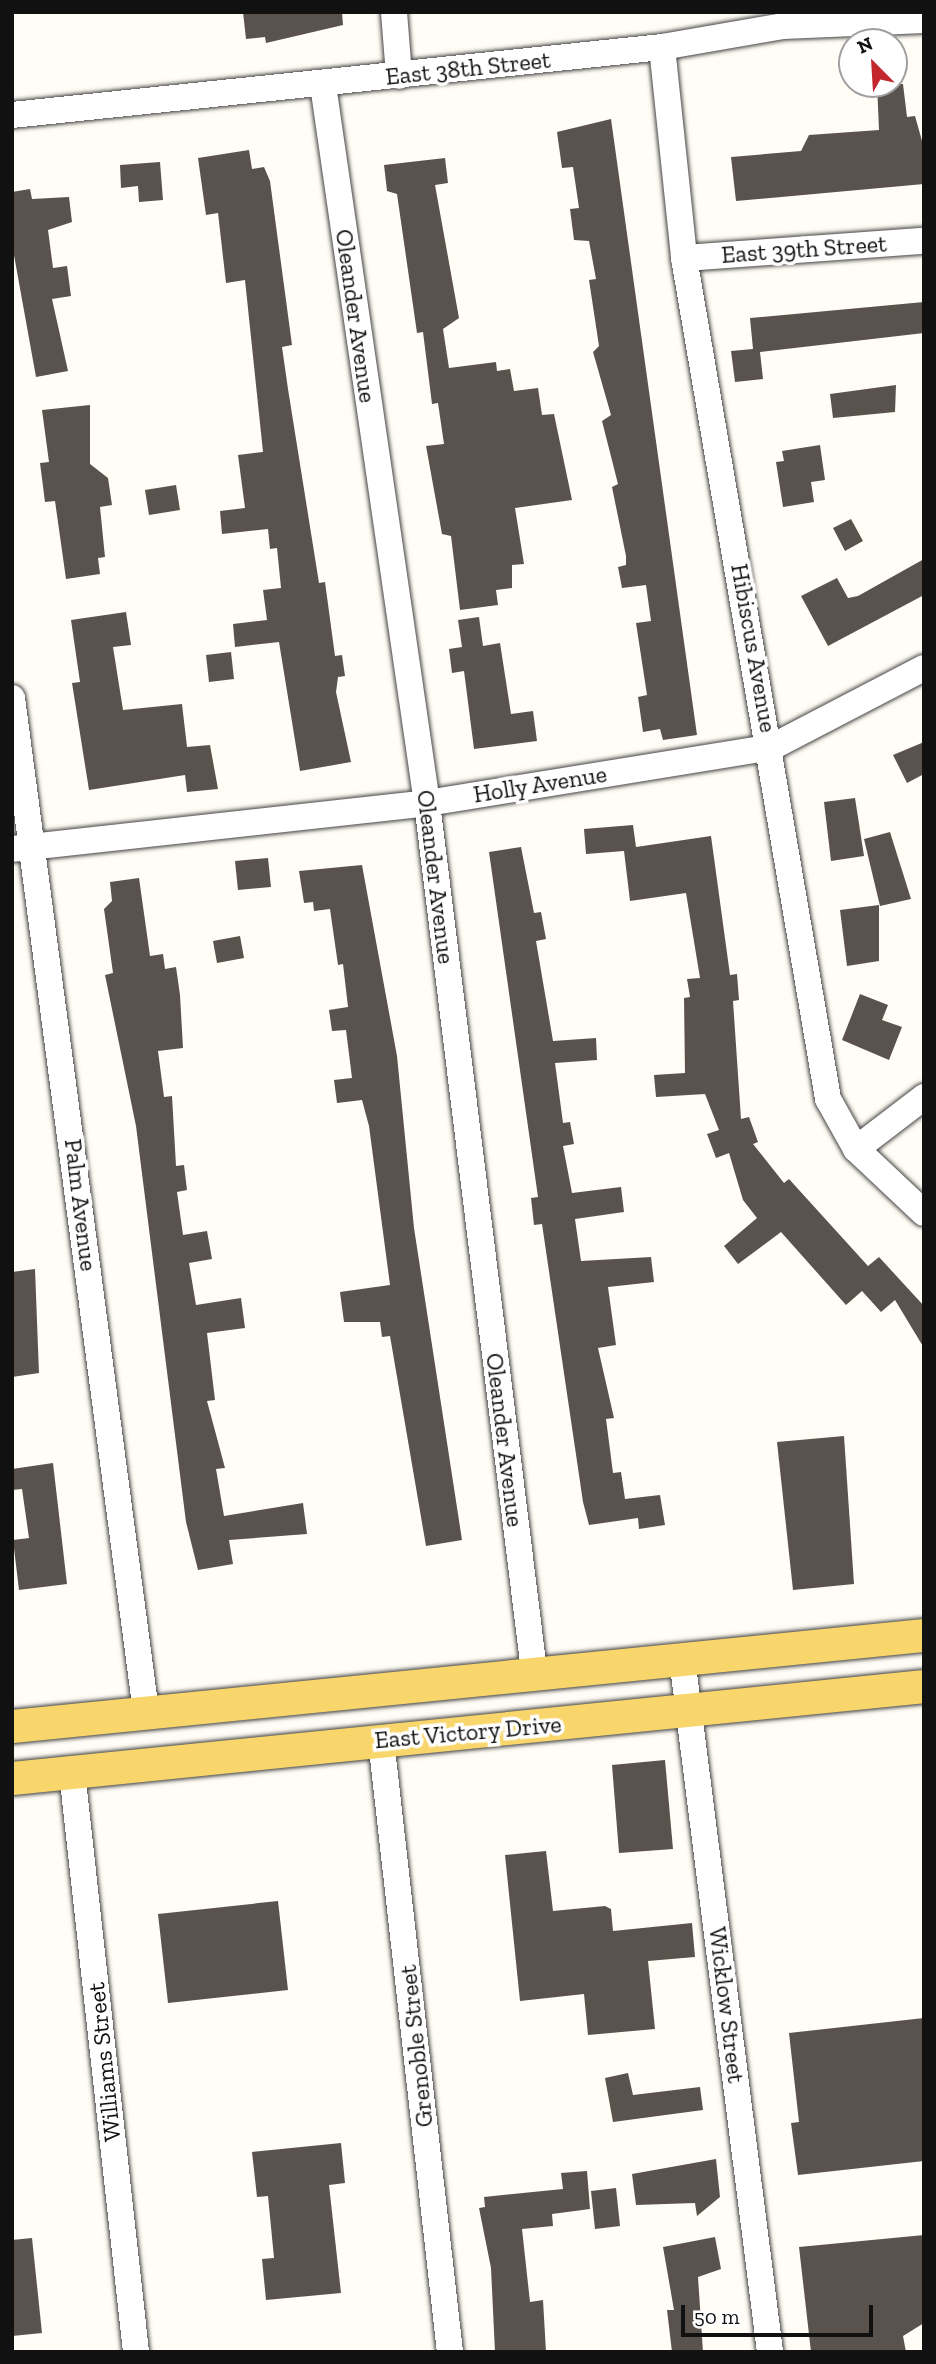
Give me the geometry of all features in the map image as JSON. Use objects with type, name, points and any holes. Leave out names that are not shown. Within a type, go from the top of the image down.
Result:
[{"type":"main road","points":[[12,1726],[534,1671],[924,1635]]},
{"type":"main road","name":"East Victory Drive","points":[[12,1778],[691,1711],[924,1685]]},
{"type":"street","points":[[394,12],[399,76]]},
{"type":"street","name":"East 38th Street","points":[[12,114],[323,85],[662,47],[782,19],[924,20]]},
{"type":"street","name":"Hibiscus Avenue","points":[[662,47],[684,258],[772,747],[828,1099],[856,1149],[924,1213]]},
{"type":"street","name":"Oleander Avenue","points":[[323,85],[427,803],[534,1671]]},
{"type":"street","name":"East 39th Street","points":[[684,258],[924,241]]},
{"type":"street","name":"Holly Avenue","points":[[23,848],[427,803],[772,747],[924,668]]},
{"type":"street","name":"Palm Avenue","points":[[12,698],[23,848],[146,1712]]},
{"type":"street","points":[[856,1149],[924,1097]]},
{"type":"street","name":"Wicklow Street","points":[[682,1658],[691,1711],[770,2352]]},
{"type":"street","name":"Grenoble Street","points":[[381,1740],[450,2352]]},
{"type":"street","name":"Williams Street","points":[[72,1772],[136,2352]]},
{"type":"building","points":[[243,12],[342,12],[343,25],[266,43],[265,37],[246,39]]},
{"type":"building","points":[[878,98],[905,98],[907,117],[915,116],[924,148],[924,184],[736,201],[731,157],[801,151],[809,135],[879,130]]},
{"type":"building","points":[[611,119],[697,735],[663,740],[660,729],[643,732],[638,697],[647,695],[636,623],[651,621],[646,585],[622,588],[618,567],[626,565],[626,556],[612,487],[618,484],[602,421],[611,415],[593,352],[599,346],[589,280],[596,279],[589,241],[574,240],[570,209],[579,208],[573,167],[562,168],[557,132]]},
{"type":"building","points":[[249,150],[252,169],[264,167],[270,181],[292,345],[282,347],[288,389],[319,583],[325,582],[335,656],[342,655],[345,676],[338,677],[336,692],[351,762],[300,771],[279,642],[235,647],[233,624],[267,620],[263,590],[281,588],[277,548],[270,549],[268,529],[222,534],[220,511],[245,508],[238,455],[263,452],[245,280],[226,283],[218,213],[206,215],[198,158]]},
{"type":"building","points":[[445,158],[448,183],[435,185],[459,318],[443,329],[449,368],[496,362],[497,371],[510,369],[514,391],[538,388],[542,415],[554,414],[572,500],[515,508],[524,564],[512,565],[512,588],[496,590],[498,605],[460,610],[451,536],[442,534],[426,446],[444,444],[438,403],[432,404],[423,332],[417,333],[397,194],[387,191],[384,165]]},
{"type":"building","points":[[160,162],[163,200],[139,202],[138,186],[121,188],[120,165]]},
{"type":"building","points":[[30,189],[32,199],[69,197],[72,222],[48,230],[53,268],[67,266],[71,296],[52,299],[68,371],[36,377],[12,244],[12,192]]},
{"type":"building","points":[[924,302],[924,333],[760,352],[763,379],[735,382],[731,351],[753,349],[750,318]]},
{"type":"building","points":[[896,385],[895,412],[833,418],[830,394]]},
{"type":"building","points":[[90,405],[90,464],[108,478],[112,505],[100,507],[105,557],[98,558],[100,574],[66,579],[55,501],[45,502],[40,463],[49,462],[42,410]]},
{"type":"building","points":[[820,445],[825,480],[811,482],[814,502],[783,507],[776,462],[784,461],[782,451]]},
{"type":"building","points":[[176,485],[180,510],[149,515],[145,490]]},
{"type":"building","points":[[851,519],[863,541],[845,551],[833,528]]},
{"type":"building","points":[[924,559],[924,595],[828,646],[801,596],[837,578],[848,598],[858,596]]},
{"type":"building","points":[[126,612],[131,645],[113,647],[123,710],[182,704],[187,747],[210,745],[218,789],[187,792],[185,775],[89,790],[72,683],[80,682],[71,620]]},
{"type":"building","points":[[479,617],[483,646],[500,643],[511,714],[533,711],[537,741],[474,749],[464,671],[452,673],[449,649],[462,647],[458,620]]},
{"type":"building","points":[[231,652],[234,679],[209,682],[206,655]]},
{"type":"building","points":[[924,742],[924,774],[907,783],[893,755]]},
{"type":"building","points":[[855,798],[864,856],[831,861],[824,802]]},
{"type":"building","points":[[633,825],[636,847],[711,836],[730,975],[737,974],[739,1000],[733,1001],[741,1119],[749,1117],[758,1142],[753,1144],[784,1183],[789,1179],[868,1266],[879,1257],[924,1306],[924,1348],[895,1300],[881,1312],[862,1291],[846,1305],[781,1232],[738,1264],[724,1246],[757,1218],[743,1200],[729,1153],[716,1158],[707,1134],[719,1130],[705,1094],[656,1097],[654,1075],[685,1073],[684,998],[690,997],[687,979],[700,978],[686,893],[630,901],[624,851],[586,854],[584,829]]},
{"type":"building","points":[[890,832],[911,899],[880,906],[864,839]]},
{"type":"building","points":[[521,847],[534,913],[541,912],[546,939],[536,941],[553,1041],[596,1038],[597,1060],[555,1063],[563,1123],[570,1122],[574,1144],[563,1146],[572,1193],[621,1187],[624,1212],[575,1219],[581,1261],[651,1257],[654,1282],[608,1287],[616,1345],[598,1348],[614,1418],[606,1419],[613,1473],[621,1472],[625,1499],[660,1495],[665,1525],[639,1529],[638,1518],[589,1525],[583,1502],[542,1224],[534,1225],[531,1198],[538,1197],[489,852]]},
{"type":"building","points":[[268,858],[271,887],[238,890],[235,861]]},
{"type":"building","points":[[362,865],[397,1056],[414,1228],[462,1540],[426,1546],[390,1336],[382,1337],[380,1322],[344,1322],[340,1292],[390,1285],[369,1126],[362,1100],[337,1103],[334,1080],[352,1078],[346,1030],[332,1031],[329,1010],[348,1007],[343,964],[338,965],[330,909],[314,911],[313,902],[304,903],[299,871]]},
{"type":"building","points":[[139,878],[150,956],[163,954],[165,969],[176,967],[180,995],[183,1048],[158,1051],[164,1097],[172,1096],[176,1166],[184,1165],[187,1190],[177,1192],[183,1235],[207,1231],[212,1259],[189,1263],[196,1305],[241,1298],[245,1328],[207,1333],[215,1400],[207,1401],[225,1468],[216,1469],[224,1516],[303,1503],[307,1534],[229,1540],[233,1564],[198,1570],[186,1522],[136,1126],[105,975],[113,973],[104,909],[112,901],[110,882]]},
{"type":"building","points":[[879,905],[879,961],[847,966],[840,910]]},
{"type":"building","points":[[240,936],[244,958],[217,963],[213,941]]},
{"type":"building","points":[[860,994],[888,1005],[882,1020],[902,1027],[889,1060],[842,1040]]},
{"type":"building","points":[[35,1269],[39,1373],[12,1377],[12,1272]]},
{"type":"building","points":[[844,1436],[854,1584],[793,1590],[777,1442]]},
{"type":"building","points":[[53,1463],[67,1584],[19,1590],[13,1540],[29,1538],[22,1489],[12,1490],[12,1469]]},
{"type":"building","points":[[665,1760],[673,1849],[619,1853],[612,1765]]},
{"type":"building","points":[[546,1851],[553,1911],[605,1906],[611,1909],[613,1931],[692,1923],[695,1957],[648,1961],[655,2029],[588,2035],[584,1994],[520,2001],[505,1855]]},
{"type":"building","points":[[278,1901],[288,1990],[168,2003],[158,1914]]},
{"type":"building","points":[[924,2018],[924,2161],[798,2175],[791,2123],[799,2122],[789,2033]]},
{"type":"building","points":[[628,2073],[633,2095],[700,2087],[703,2110],[613,2122],[605,2078]]},
{"type":"building","points":[[341,2143],[345,2183],[329,2185],[341,2293],[266,2300],[262,2259],[274,2258],[268,2196],[257,2197],[252,2152]]},
{"type":"building","points":[[716,2159],[720,2197],[697,2216],[695,2203],[636,2205],[632,2174]]},
{"type":"building","points":[[587,2171],[590,2209],[552,2214],[553,2226],[522,2229],[530,2302],[543,2300],[546,2352],[495,2352],[491,2268],[479,2208],[485,2207],[484,2197],[563,2189],[561,2173]]},
{"type":"building","points":[[616,2188],[620,2226],[595,2229],[591,2191]]},
{"type":"building","points":[[924,2235],[924,2323],[903,2336],[906,2352],[811,2352],[799,2247]]},
{"type":"building","points":[[715,2237],[721,2269],[698,2277],[703,2352],[672,2352],[667,2310],[674,2310],[663,2247]]},
{"type":"building","points":[[32,2238],[42,2333],[12,2336],[12,2240]]}]
